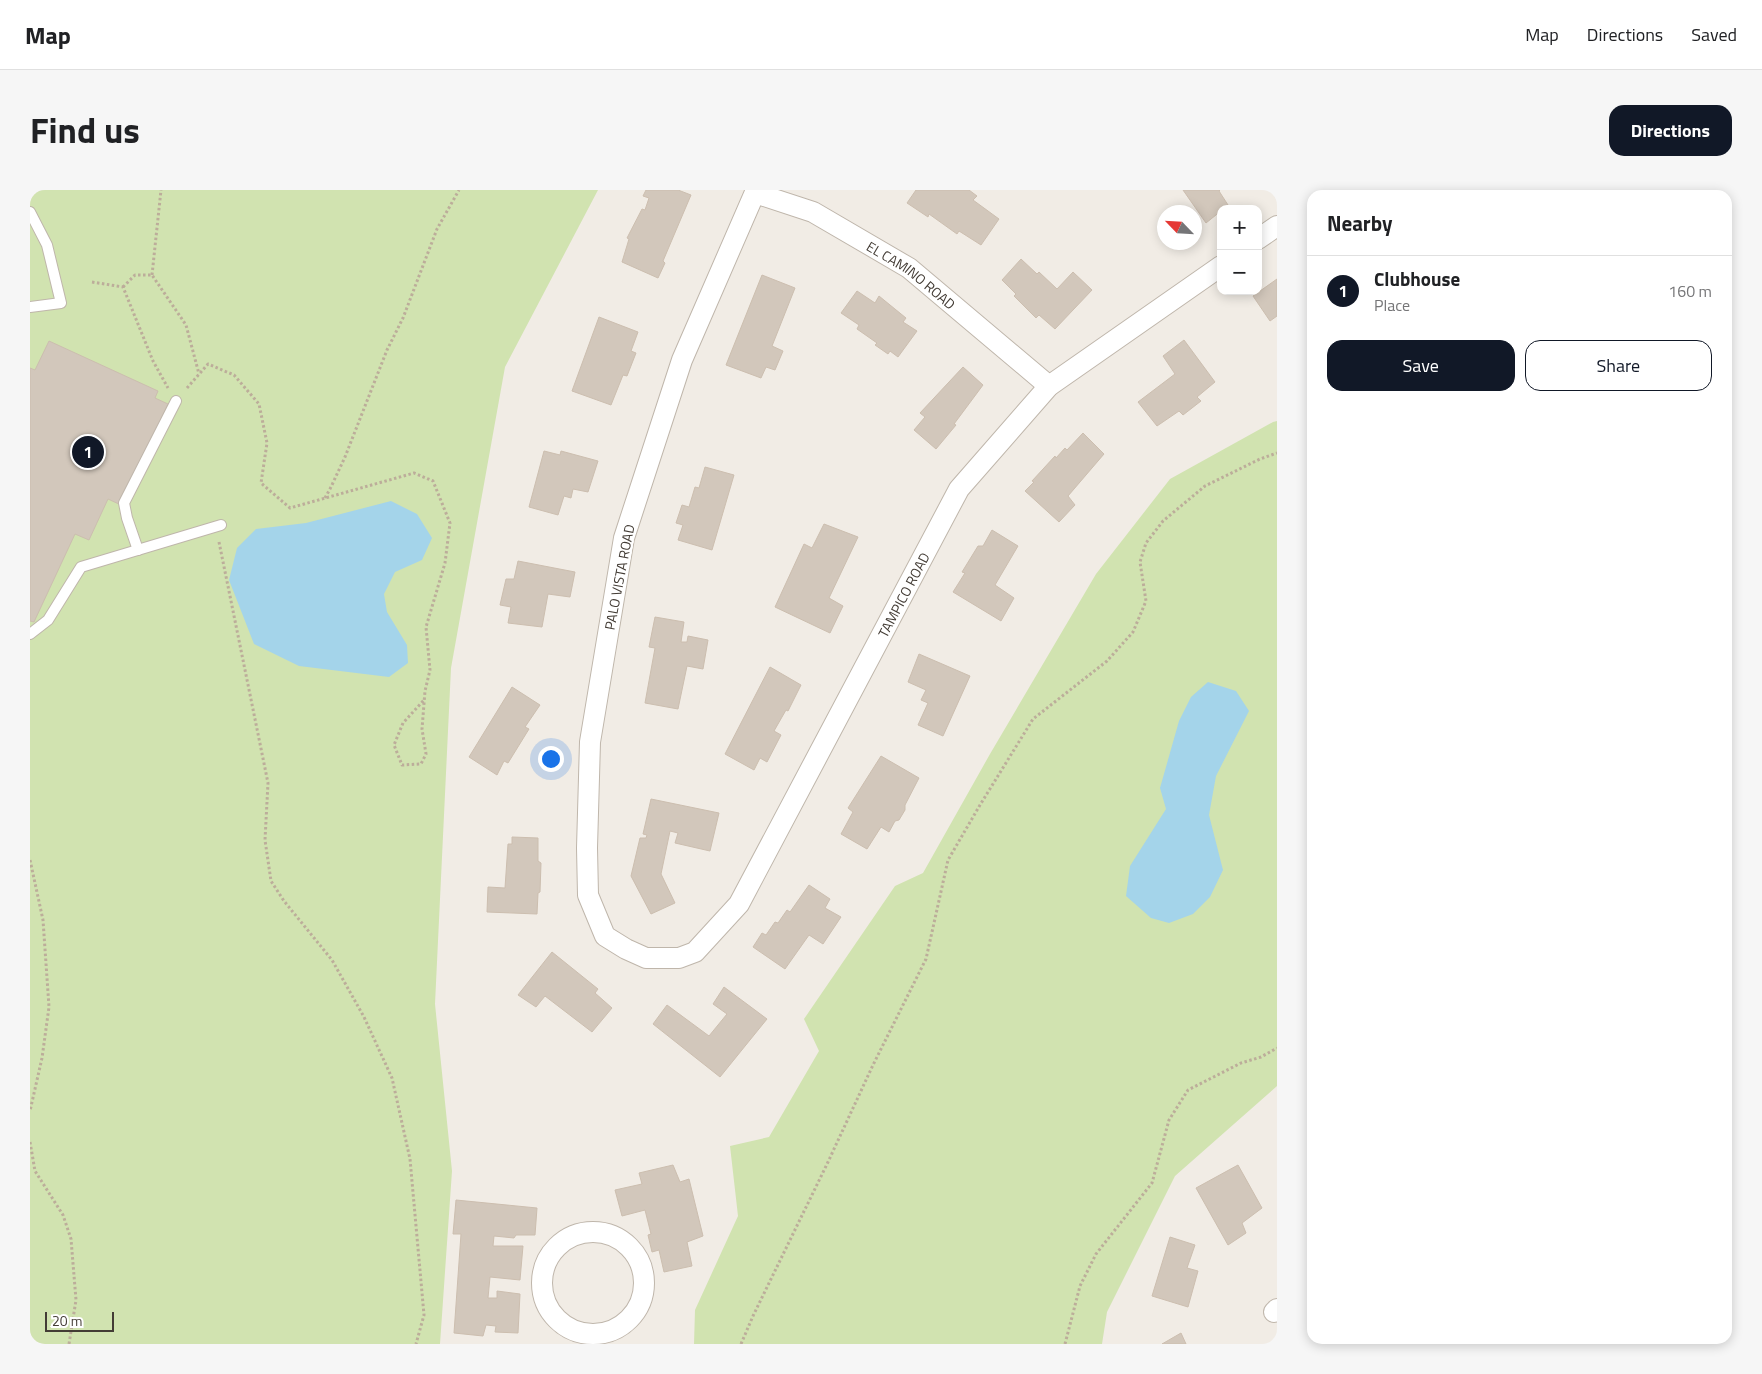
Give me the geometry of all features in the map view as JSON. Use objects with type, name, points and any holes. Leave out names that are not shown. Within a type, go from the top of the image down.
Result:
[{"type":"street","name":"EL CAMINO ROAD","points":[[756,192],[813,212],[909,268],[1049,386]]},
{"type":"street","name":"PALO VISTA ROAD","points":[[646,958],[626,949],[605,936],[588,894],[587,848],[590,742],[624,538],[682,360],[756,192]]},
{"type":"street","points":[[1262,236],[1277,226]]},
{"type":"street","name":"TAMPICO ROAD","points":[[646,958],[679,958],[695,952],[740,904],[959,488],[1049,386],[1217,269]]},
{"type":"street","points":[[586,1232],[603,1232],[620,1238],[632,1249],[640,1263],[644,1280],[643,1296],[636,1311],[624,1324],[610,1332],[574,1338],[550,1312],[543,1296],[541,1278],[546,1262],[555,1247],[569,1236],[586,1232]]},
{"type":"lane","points":[[30,212],[47,245],[61,303],[30,307]]},
{"type":"lane","points":[[138,550],[124,504],[176,401]]},
{"type":"lane","points":[[30,634],[48,620],[81,567],[218,526]]},
{"type":"path","points":[[161,190],[152,275],[186,325],[199,375]]},
{"type":"path","points":[[324,499],[342,464],[387,350],[403,318],[437,229],[459,190]]},
{"type":"path","points":[[123,287],[135,275],[152,275]]},
{"type":"path","points":[[92,282],[123,287]]},
{"type":"path","points":[[123,287],[153,360],[176,401],[208,364],[234,375],[259,404],[267,443],[262,483],[290,508],[414,473],[433,481],[450,522],[445,563],[426,627],[430,670],[424,700],[422,729],[426,754],[421,764],[402,765],[394,745],[403,723],[424,700]]},
{"type":"path","points":[[741,1344],[752,1316],[828,1162],[873,1065],[926,960],[948,860],[966,828],[1033,719],[1107,661],[1133,632],[1146,601],[1140,562],[1146,543],[1163,520],[1205,486],[1260,458],[1277,453]]},
{"type":"path","points":[[218,526],[268,783],[265,840],[271,880],[284,901],[332,960],[364,1017],[392,1078],[410,1159],[412,1179],[424,1314],[416,1344]]},
{"type":"path","points":[[30,860],[43,920],[49,1007],[42,1058],[30,1111]]},
{"type":"path","points":[[1065,1344],[1080,1286],[1096,1254],[1152,1182],[1169,1120],[1188,1090],[1241,1063],[1261,1057],[1277,1048]]},
{"type":"path","points":[[30,1142],[35,1171],[63,1215],[71,1238],[76,1300],[69,1344]]},
{"type":"green space","points":[[30,190],[598,190],[505,367],[451,668],[435,1004],[452,1171],[440,1344],[30,1344]]},
{"type":"green space","points":[[1277,421],[1277,1086],[1175,1176],[1107,1312],[1102,1344],[694,1344],[695,1310],[738,1216],[730,1146],[769,1137],[819,1051],[804,1019],[895,886],[923,873],[990,754],[1096,574],[1170,479]]},
{"type":"water","points":[[391,501],[417,514],[432,538],[422,560],[395,572],[384,594],[387,612],[407,645],[408,663],[389,677],[299,666],[254,644],[229,580],[237,548],[256,529],[306,523]]},
{"type":"water","points":[[1208,682],[1236,691],[1249,711],[1216,776],[1209,815],[1223,870],[1210,897],[1193,914],[1169,923],[1151,918],[1126,896],[1130,866],[1166,809],[1160,788],[1179,721],[1191,697]]},
{"type":"building","points":[[646,190],[678,190],[691,195],[663,261],[665,263],[658,278],[622,262],[629,239],[627,238],[642,209],[645,210],[649,198],[643,196]]},
{"type":"building","points":[[916,190],[969,190],[977,196],[973,200],[999,219],[981,245],[959,231],[957,234],[929,214],[928,217],[907,203]]},
{"type":"building","points":[[1183,190],[1220,190],[1228,205],[1217,205],[1217,214],[1206,223],[1202,217],[1202,205],[1193,205]]},
{"type":"building","points":[[1021,259],[1037,274],[1039,272],[1057,289],[1073,272],[1092,290],[1055,329],[1039,315],[1036,318],[1014,296],[1016,294],[1002,280]]},
{"type":"building","points":[[762,275],[795,288],[772,346],[783,351],[775,370],[766,367],[761,378],[726,365]]},
{"type":"building","points":[[1277,279],[1277,316],[1270,321],[1253,296],[1262,295],[1262,290]]},
{"type":"building","points":[[857,291],[875,303],[879,296],[906,318],[903,322],[917,331],[898,357],[890,351],[888,354],[875,345],[877,343],[857,329],[859,325],[841,313]]},
{"type":"building","points":[[599,317],[638,332],[631,351],[636,353],[627,376],[623,375],[611,405],[572,391]]},
{"type":"building","points":[[1184,340],[1215,382],[1197,397],[1201,401],[1183,415],[1179,411],[1157,426],[1138,402],[1175,374],[1163,356]]},
{"type":"building","points":[[49,341],[158,391],[155,398],[168,404],[121,505],[108,499],[89,540],[75,534],[34,622],[30,621],[30,368],[35,370]]},
{"type":"building","points":[[963,367],[983,385],[954,424],[956,425],[936,449],[914,430],[925,417],[920,413]]},
{"type":"building","points":[[1083,433],[1104,454],[1068,496],[1075,505],[1059,522],[1025,491],[1055,456],[1056,458],[1065,448],[1067,450]]},
{"type":"building","points":[[544,451],[560,455],[561,451],[598,461],[588,492],[573,489],[571,498],[564,496],[558,515],[529,507]]},
{"type":"building","points":[[705,467],[734,475],[712,550],[678,540],[683,525],[676,523],[682,505],[689,507],[695,487],[699,488]]},
{"type":"building","points":[[824,524],[858,537],[829,598],[843,606],[830,633],[775,607],[804,544],[812,548]]},
{"type":"building","points":[[992,530],[1018,546],[995,585],[1014,598],[1001,621],[953,592],[965,573],[962,572],[978,546],[983,546]]},
{"type":"building","points":[[518,561],[575,572],[570,597],[548,594],[542,627],[508,623],[511,607],[500,605],[506,579],[514,579]]},
{"type":"building","points":[[655,617],[684,622],[681,642],[687,642],[688,636],[708,640],[703,669],[687,666],[678,709],[645,703],[655,648],[649,647]]},
{"type":"building","points":[[919,654],[970,676],[943,736],[918,725],[928,703],[921,700],[926,690],[908,682]]},
{"type":"building","points":[[770,667],[801,685],[788,711],[786,710],[774,731],[781,735],[767,762],[760,758],[754,770],[725,754]]},
{"type":"building","points":[[512,687],[540,705],[525,727],[529,729],[508,763],[504,761],[497,775],[469,757]]},
{"type":"building","points":[[881,756],[919,778],[899,820],[895,821],[889,832],[881,827],[867,849],[841,834],[853,812],[848,808]]},
{"type":"building","points":[[651,799],[719,813],[710,851],[675,843],[678,833],[670,831],[661,874],[675,903],[651,914],[631,876],[640,838],[646,838],[647,835],[643,834]]},
{"type":"building","points":[[512,837],[538,838],[538,861],[541,863],[537,914],[487,912],[488,887],[505,888],[508,844],[512,844]]},
{"type":"building","points":[[809,885],[830,899],[825,908],[841,917],[823,944],[809,935],[785,969],[753,947],[762,933],[766,935],[787,910],[790,912]]},
{"type":"building","points":[[552,952],[598,989],[595,993],[612,1008],[592,1032],[545,996],[536,1007],[518,995]]},
{"type":"building","points":[[724,987],[767,1019],[720,1077],[653,1024],[667,1005],[709,1036],[727,1014],[713,1004]]},
{"type":"building","points":[[673,1165],[680,1182],[689,1179],[703,1236],[687,1242],[692,1266],[664,1272],[659,1250],[652,1252],[648,1235],[651,1234],[645,1210],[622,1216],[615,1190],[642,1184],[639,1173]]},
{"type":"building","points":[[1238,1165],[1262,1208],[1242,1223],[1246,1233],[1228,1245],[1196,1188]]},
{"type":"building","points":[[456,1200],[537,1208],[535,1235],[516,1235],[514,1238],[494,1236],[493,1246],[523,1246],[520,1280],[490,1277],[488,1298],[497,1298],[497,1291],[520,1294],[518,1333],[495,1332],[496,1326],[486,1325],[483,1336],[454,1333],[461,1234],[453,1234]]},
{"type":"building","points":[[1170,1237],[1195,1245],[1187,1268],[1198,1271],[1188,1307],[1152,1296]]},
{"type":"building","points":[[1181,1333],[1186,1344],[1162,1344]]},
{"type":"place","name":"Clubhouse","points":[[88,452]]}]
